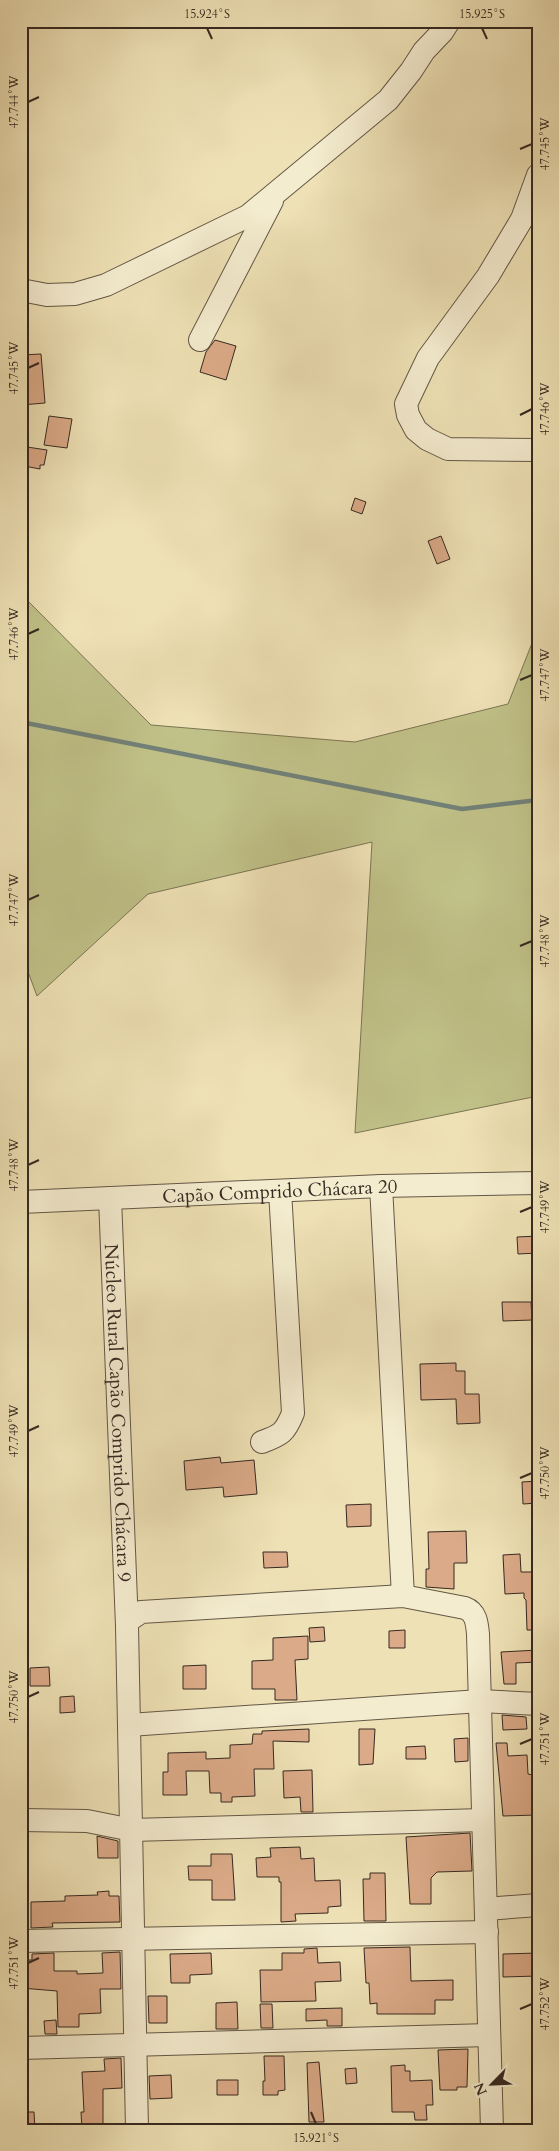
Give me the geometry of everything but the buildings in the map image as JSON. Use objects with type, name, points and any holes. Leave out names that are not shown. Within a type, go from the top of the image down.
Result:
[{"type":"street","points":[[21,290],[47,295],[75,294],[106,285],[248,216],[276,195],[388,100],[449,21]]},
{"type":"street","points":[[538,175],[517,227],[488,276],[428,358],[406,404],[408,415],[416,430],[427,439],[448,448],[538,450]]},
{"type":"street","points":[[200,340],[276,195]]},
{"type":"street","name":"Capão Comprido Chácara 20","points":[[21,1202],[381,1186],[538,1183]]},
{"type":"street","points":[[381,1186],[403,1596]]},
{"type":"street","points":[[262,1442],[279,1436],[287,1429],[293,1413],[280,1191]]},
{"type":"street","name":"Núcleo Rural Capão Comprido Chácara 9","points":[[110,1198],[127,1626],[138,2130]]},
{"type":"street","points":[[127,1626],[129,1620],[141,1612],[403,1596],[465,1608],[470,1610],[475,1616],[478,1634],[492,2130]]},
{"type":"street","points":[[129,1725],[480,1701],[538,1704]]},
{"type":"street","points":[[21,1820],[87,1822],[132,1830],[484,1820]]},
{"type":"street","points":[[486,1909],[538,1905]]},
{"type":"street","points":[[21,1941],[487,1932]]},
{"type":"street","points":[[21,2048],[489,2035]]},
{"type":"green space","points":[[21,594],[151,725],[355,742],[508,704],[538,628],[538,1096],[355,1133],[372,842],[148,894],[37,996],[21,953]]},
{"type":"waterway","points":[[21,722],[462,809],[538,800]]}]
